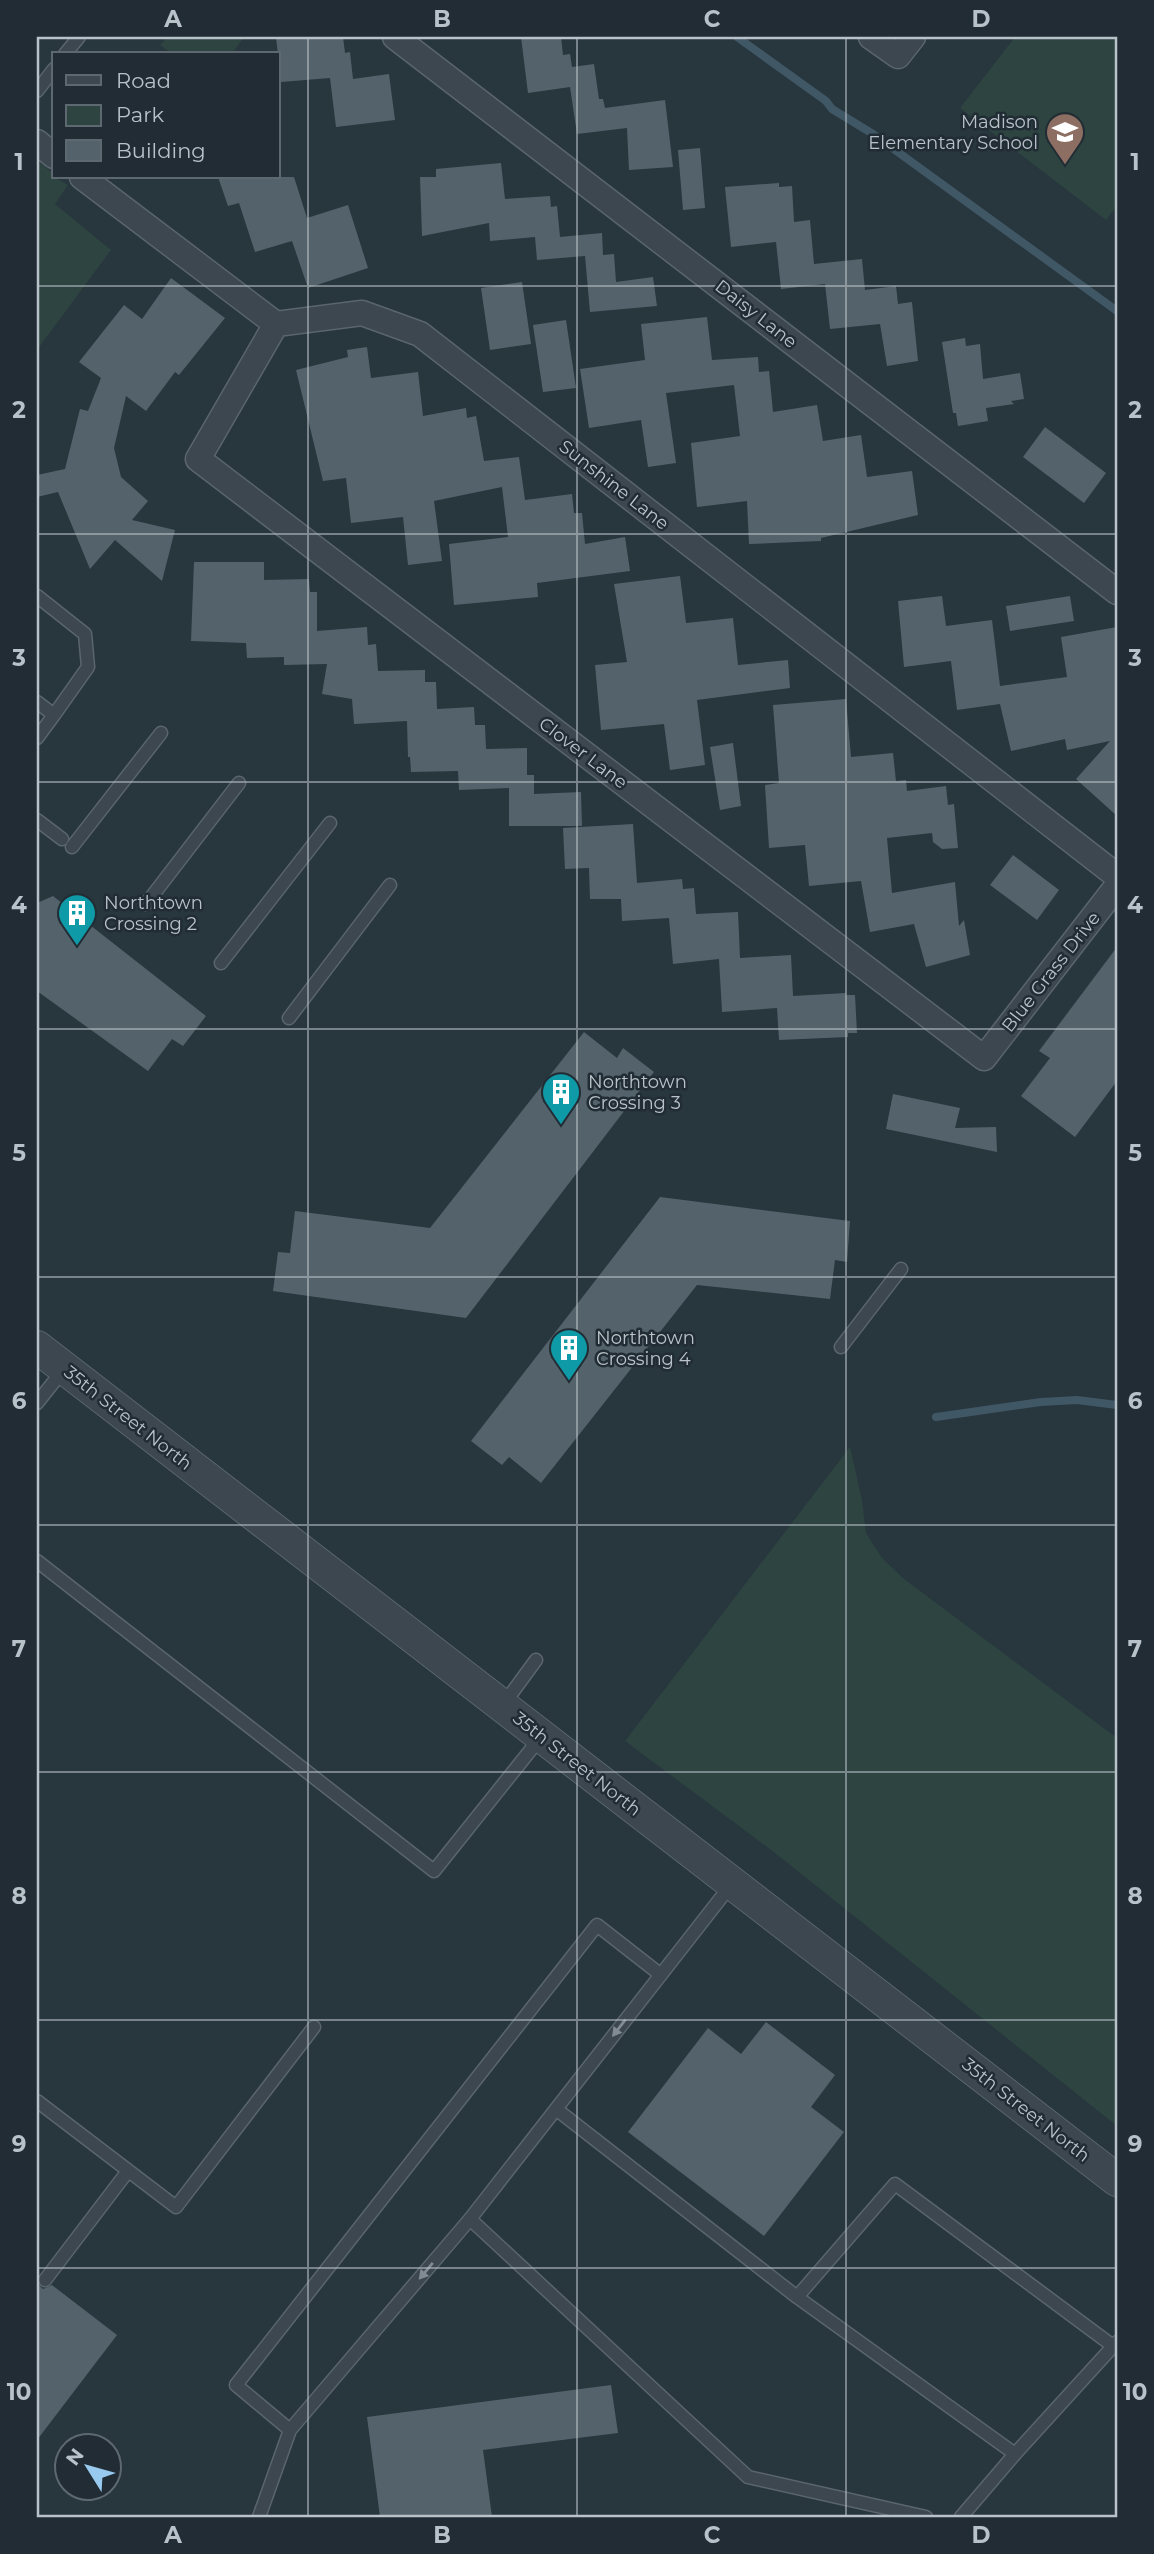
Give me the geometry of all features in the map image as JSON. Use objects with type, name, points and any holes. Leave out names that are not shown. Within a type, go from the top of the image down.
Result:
[{"type":"street","name":"Daisy Lane","points":[[395,37],[1117,592]]},
{"type":"street","points":[[871,37],[898,56],[913,37]]},
{"type":"street","points":[[37,142],[52,154]]},
{"type":"street","points":[[83,178],[276,324]]},
{"type":"street","name":"Sunshine Lane","points":[[276,324],[362,313],[420,334],[1117,876]]},
{"type":"street","name":"Clover Lane","points":[[276,324],[198,459],[984,1058]]},
{"type":"street","name":"Blue Grass Drive","points":[[984,1058],[1117,886]]},
{"type":"street","name":"35th Street North","points":[[37,1348],[1117,2180]]},
{"type":"lane","points":[[67,52],[79,37]]},
{"type":"lane","points":[[37,91],[52,72]]},
{"type":"lane","points":[[37,596],[85,634],[88,667],[37,738]]},
{"type":"lane","points":[[37,702],[54,715]]},
{"type":"lane","points":[[37,820],[67,843],[161,733]]},
{"type":"lane","points":[[146,904],[239,783]]},
{"type":"lane","points":[[221,963],[330,823]]},
{"type":"lane","points":[[289,1018],[390,884]]},
{"type":"lane","points":[[841,1346],[901,1269]]},
{"type":"lane","points":[[37,1404],[64,1368]]},
{"type":"lane","points":[[37,1561],[434,1871],[541,1736]]},
{"type":"lane","points":[[503,1705],[536,1660]]},
{"type":"lane","points":[[259,2517],[290,2430],[470,2220],[732,1884]]},
{"type":"lane","points":[[290,2430],[236,2385],[597,1926],[661,1975]]},
{"type":"lane","points":[[37,2101],[176,2207],[314,2027]]},
{"type":"lane","points":[[556,2109],[797,2297],[1015,2454]]},
{"type":"lane","points":[[45,2280],[128,2171]]},
{"type":"lane","points":[[797,2297],[895,2184],[1115,2344],[961,2517]]},
{"type":"lane","points":[[470,2220],[748,2477],[926,2517]]},
{"type":"green space","points":[[167,37],[244,37],[233,52],[169,52],[160,45]]},
{"type":"green space","name":"Madison Elementary School","points":[[1015,37],[1117,37],[1117,206],[1106,220],[960,108]]},
{"type":"green space","points":[[37,160],[52,172],[52,178],[68,185],[55,204],[111,250],[37,350]]},
{"type":"green space","points":[[850,1447],[862,1500],[866,1533],[882,1558],[904,1579],[1117,1738],[1117,2126],[775,1853],[625,1741]]},
{"type":"building","points":[[276,37],[343,37],[345,53],[350,52],[353,79],[389,74],[395,120],[336,127],[330,78],[281,82],[280,52],[278,52]]},
{"type":"building","points":[[521,37],[561,37],[563,55],[570,54],[572,67],[594,64],[599,99],[603,99],[605,108],[665,100],[673,167],[629,170],[627,128],[577,134],[570,87],[528,93]]},
{"type":"building","points":[[700,148],[705,208],[683,210],[678,150]]},
{"type":"building","points":[[501,163],[505,199],[550,196],[551,207],[557,206],[560,237],[602,233],[603,255],[614,254],[616,282],[653,277],[657,306],[590,312],[585,256],[537,260],[535,237],[490,241],[489,223],[422,236],[420,177],[436,177],[436,169]]},
{"type":"building","points":[[294,177],[307,218],[348,205],[368,268],[308,288],[292,241],[255,252],[239,203],[228,206],[218,178]]},
{"type":"building","points":[[779,183],[779,187],[792,186],[794,222],[810,220],[814,264],[862,259],[865,290],[896,286],[898,304],[912,302],[918,361],[887,366],[880,324],[830,329],[825,284],[781,289],[776,242],[731,247],[725,187]]},
{"type":"building","points":[[171,278],[225,318],[179,375],[175,372],[146,411],[126,396],[114,448],[121,477],[148,501],[132,520],[175,530],[162,581],[115,540],[90,569],[58,492],[37,497],[37,475],[65,469],[80,409],[88,411],[101,378],[79,362],[124,305],[142,319]]},
{"type":"building","points":[[522,282],[531,344],[490,350],[481,288]]},
{"type":"building","points":[[707,317],[712,360],[758,357],[759,372],[769,371],[773,412],[817,405],[823,441],[861,435],[867,477],[912,471],[918,515],[821,538],[821,541],[749,544],[747,501],[697,507],[691,443],[740,436],[734,385],[666,393],[676,463],[648,467],[641,420],[589,428],[580,369],[645,360],[641,324]]},
{"type":"building","points":[[566,320],[576,388],[543,392],[533,325]]},
{"type":"building","points":[[965,338],[966,346],[980,344],[983,379],[1020,373],[1024,399],[1011,401],[1014,404],[986,408],[988,421],[958,426],[956,413],[953,413],[942,342]]},
{"type":"building","points":[[367,347],[371,378],[418,372],[423,416],[466,408],[467,418],[476,416],[484,461],[519,457],[525,500],[572,494],[574,513],[582,513],[585,544],[625,537],[630,571],[537,583],[538,597],[454,605],[449,544],[508,537],[502,487],[434,501],[442,561],[408,565],[403,517],[351,523],[346,478],[323,481],[296,370],[348,357],[347,350]]},
{"type":"building","points":[[1045,427],[1106,473],[1084,503],[1023,457]]},
{"type":"building","points":[[194,562],[264,562],[264,580],[309,579],[310,592],[317,592],[317,631],[367,627],[368,645],[376,644],[378,671],[425,670],[425,682],[436,682],[437,709],[474,707],[475,725],[485,725],[486,749],[527,748],[527,775],[534,775],[534,794],[581,792],[582,826],[509,826],[509,788],[459,790],[458,771],[411,772],[407,721],[354,724],[352,699],[322,694],[327,664],[284,665],[284,657],[247,658],[246,643],[191,641]]},
{"type":"building","points":[[680,576],[686,623],[733,618],[738,665],[788,660],[790,688],[697,700],[705,765],[670,770],[664,724],[601,730],[595,665],[627,662],[614,584]]},
{"type":"building","points":[[942,596],[946,626],[992,620],[1000,686],[1067,677],[1061,637],[1117,627],[1117,816],[1076,779],[1110,741],[1067,750],[1065,739],[1011,751],[1000,704],[957,710],[951,661],[904,667],[898,601]]},
{"type":"building","points":[[1070,596],[1074,621],[1010,631],[1006,606]]},
{"type":"building","points":[[846,699],[851,757],[893,753],[896,781],[906,780],[907,791],[946,786],[948,805],[954,804],[958,848],[942,849],[933,842],[932,833],[887,838],[892,893],[955,882],[959,926],[964,920],[970,955],[926,967],[914,924],[870,932],[861,881],[809,886],[805,845],[769,848],[765,785],[779,783],[773,705]]},
{"type":"building","points":[[733,743],[741,806],[720,810],[710,747]]},
{"type":"building","points":[[633,824],[637,883],[682,879],[683,889],[694,888],[696,914],[738,912],[740,958],[791,955],[793,996],[846,993],[855,995],[857,1033],[848,1033],[848,1037],[779,1040],[777,1008],[722,1012],[719,959],[673,964],[669,918],[622,921],[621,899],[590,899],[589,868],[565,869],[563,828]]},
{"type":"building","points":[[1013,855],[1059,890],[1037,920],[990,885]]},
{"type":"building","name":"Northtown Crossing 2","points":[[53,896],[206,1016],[183,1046],[172,1039],[148,1071],[37,991],[37,903]]},
{"type":"building","points":[[1117,947],[1117,1081],[1075,1137],[1021,1096],[1050,1058],[1039,1051]]},
{"type":"building","name":"Northtown Crossing 3","points":[[584,1032],[617,1058],[623,1048],[654,1072],[466,1318],[273,1291],[278,1252],[290,1253],[295,1211],[430,1228]]},
{"type":"building","points":[[893,1094],[960,1108],[955,1128],[996,1127],[997,1152],[886,1129]]},
{"type":"building","name":"Northtown Crossing 4","points":[[660,1197],[850,1221],[847,1262],[835,1260],[830,1299],[697,1285],[541,1483],[509,1457],[502,1465],[471,1441]]},
{"type":"building","points":[[766,2022],[835,2075],[811,2107],[844,2132],[764,2236],[628,2132],[708,2028],[741,2054]]},
{"type":"building","points":[[37,2283],[43,2289],[52,2285],[117,2335],[37,2440]]},
{"type":"building","points":[[611,2385],[618,2433],[483,2450],[492,2517],[380,2517],[367,2417]]},
{"type":"waterway","points":[[737,37],[826,101],[832,109],[873,134],[1117,311]]},
{"type":"waterway","points":[[936,1417],[1041,1402],[1077,1400],[1117,1405]]},
{"type":"place","name":"Madison Elementary School","points":[[1065,166]]},
{"type":"place","name":"Northtown Crossing 2","points":[[77,947]]},
{"type":"place","name":"Northtown Crossing 3","points":[[561,1126]]},
{"type":"place","name":"Northtown Crossing 4","points":[[569,1382]]}]
